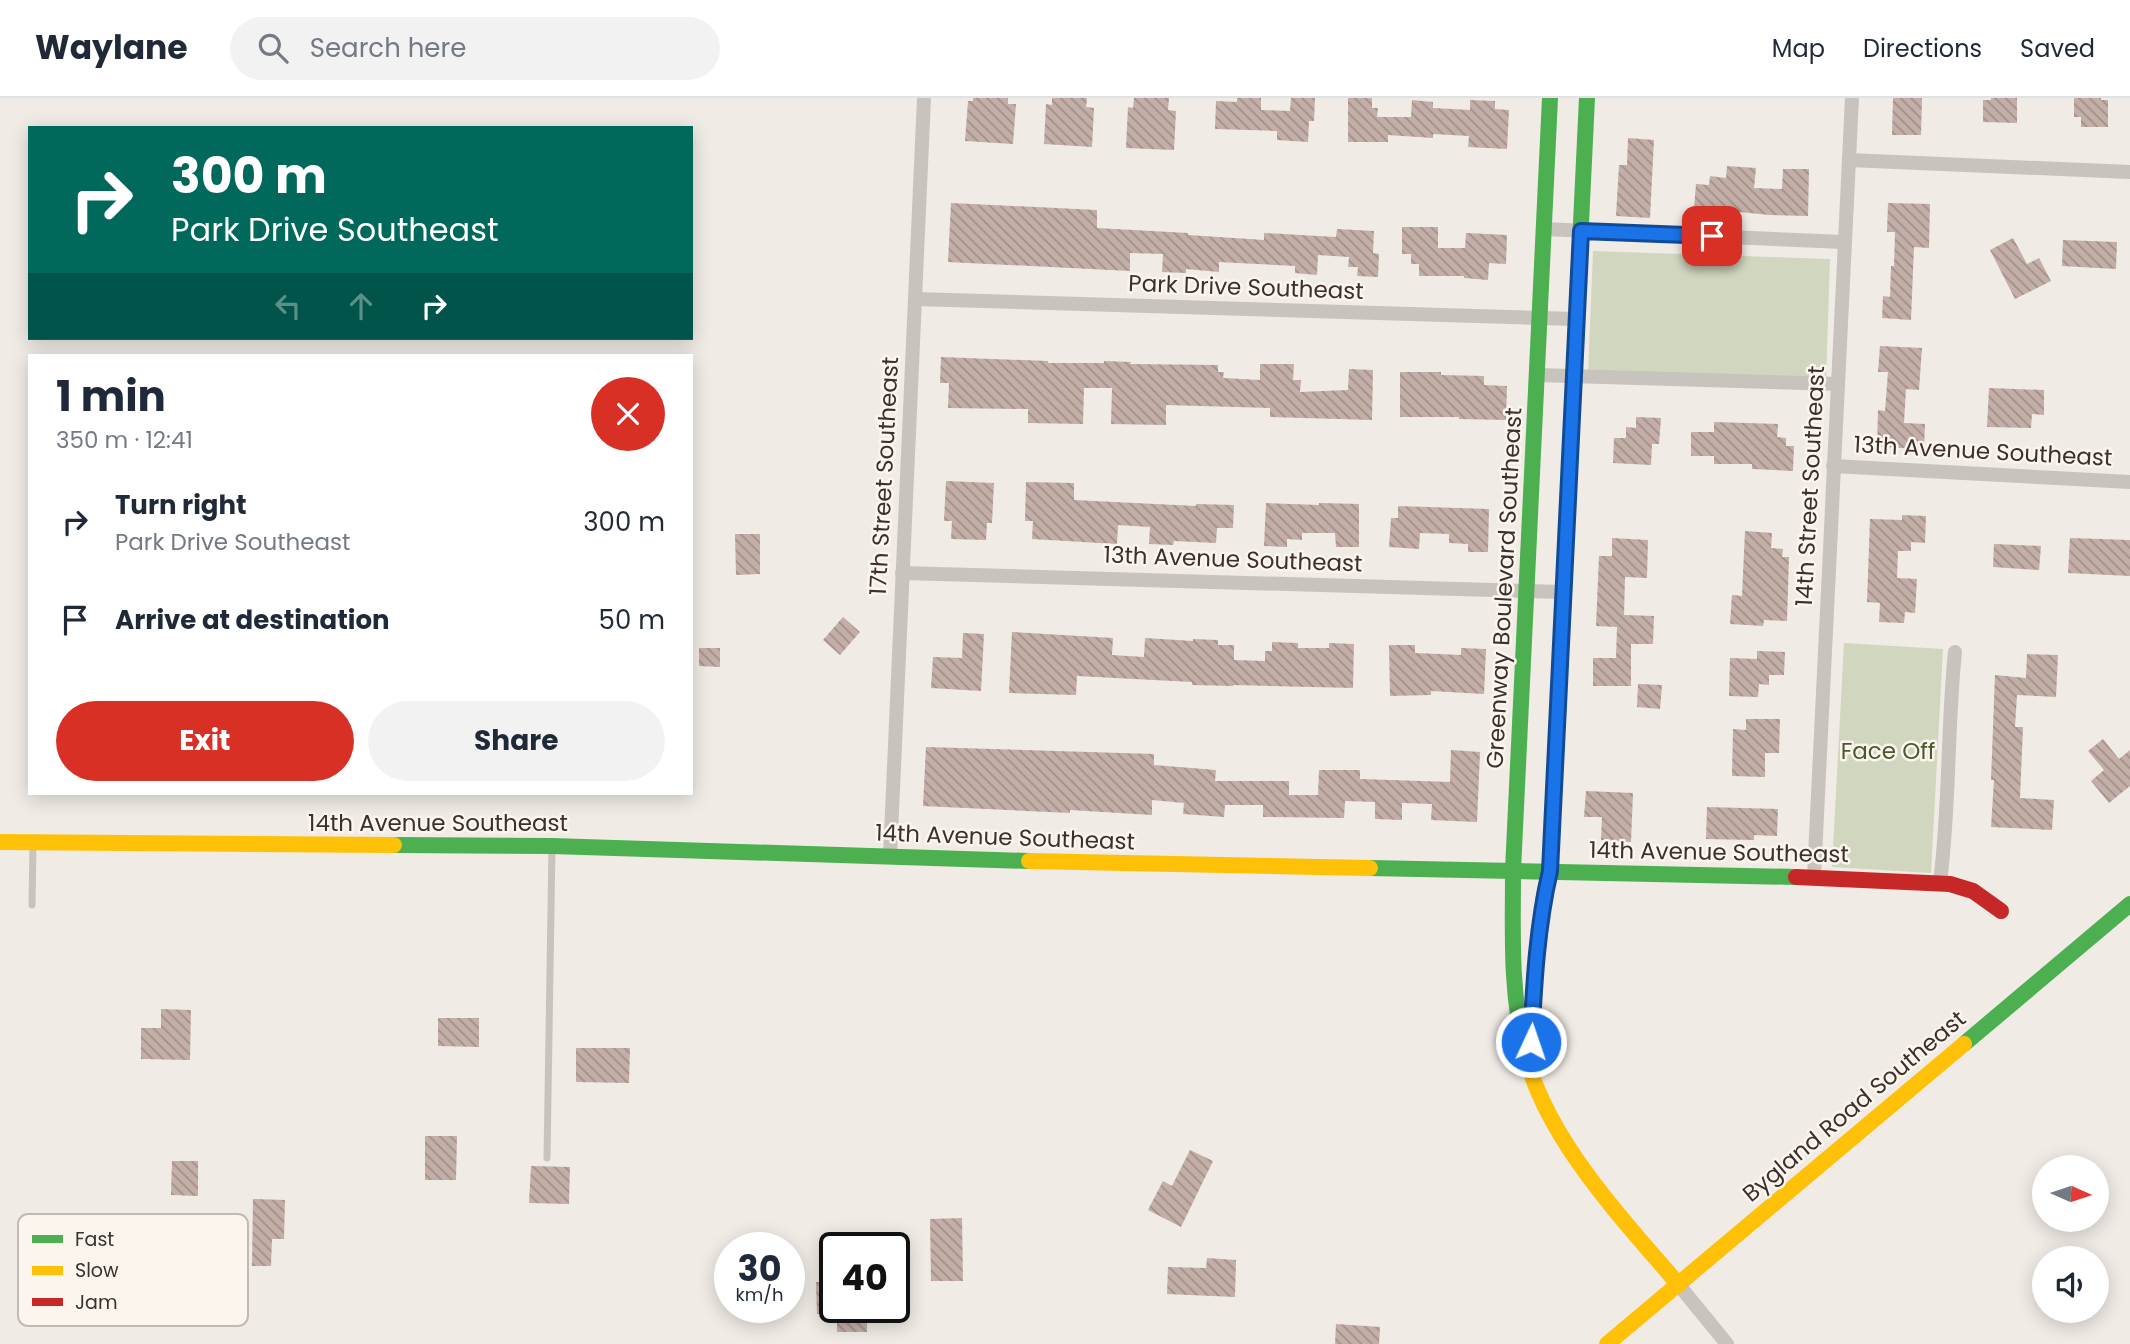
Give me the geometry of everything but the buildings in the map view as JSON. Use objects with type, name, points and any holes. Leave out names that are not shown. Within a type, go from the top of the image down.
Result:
[{"type":"street","name":"17th Street Southeast","points":[[890,856],[924,98]]},
{"type":"street","name":"Greenway Boulevard Southeast","points":[[1550,98],[1513,870],[1512,957],[1516,1014],[1534,1078],[1550,1117],[1566,1146],[1678,1284]]},
{"type":"street","name":"Greenway Boulevard Southeast","points":[[1534,1078],[1531,1042],[1533,997],[1544,896],[1550,871],[1587,98]]},
{"type":"street","name":"14th Street Southeast","points":[[1814,877],[1852,98]]},
{"type":"street","points":[[1849,160],[2130,173]]},
{"type":"street","points":[[1543,229],[1844,242]]},
{"type":"street","name":"Park Drive Southeast","points":[[915,299],[1576,319]]},
{"type":"street","points":[[1537,374],[1838,384]]},
{"type":"street","name":"13th Avenue Southeast","points":[[1833,466],[2130,482]]},
{"type":"street","name":"13th Avenue Southeast","points":[[902,573],[1563,592]]},
{"type":"street","points":[[1940,882],[1944,853],[1949,720],[1955,652]]},
{"type":"street","name":"14th Avenue Southeast","points":[[0,842],[552,846],[1060,862],[1814,877],[1959,884],[1975,891],[2001,911]]},
{"type":"street","name":"Bygland Road Southeast","points":[[1607,1344],[2130,904]]},
{"type":"street","points":[[1678,1284],[1727,1344]]},
{"type":"lane","points":[[32,905],[33,843]]},
{"type":"lane","points":[[547,1158],[552,846]]},
{"type":"green space","points":[[1593,251],[1830,259],[1826,380],[1588,375]]},
{"type":"green space","name":"Face Off","points":[[1844,643],[1943,649],[1931,873],[1832,867]]},
{"type":"traffic: fast","points":[[1524,1048],[1514,981],[1513,870],[1550,98]]},
{"type":"traffic: fast","points":[[1555,766],[1587,98]]},
{"type":"traffic: fast","points":[[394,845],[552,846],[1029,861]]},
{"type":"traffic: fast","points":[[1370,868],[1796,877]]},
{"type":"traffic: fast","points":[[1964,1044],[2130,904]]},
{"type":"traffic: slow","points":[[0,842],[394,845]]},
{"type":"traffic: slow","points":[[1029,861],[1370,868]]},
{"type":"traffic: slow","points":[[1607,1344],[1964,1044]]},
{"type":"traffic: slow","points":[[1524,1048],[1534,1081],[1566,1144],[1609,1203],[1678,1284]]},
{"type":"traffic: jam","points":[[1531,1045],[1535,972],[1544,896],[1550,871],[1555,766]]},
{"type":"traffic: jam","points":[[1796,877],[1950,884],[1973,891],[2001,911]]},
{"type":"route","points":[[1531,1042],[1535,972],[1544,896],[1550,871],[1581,231],[1712,236]]}]
